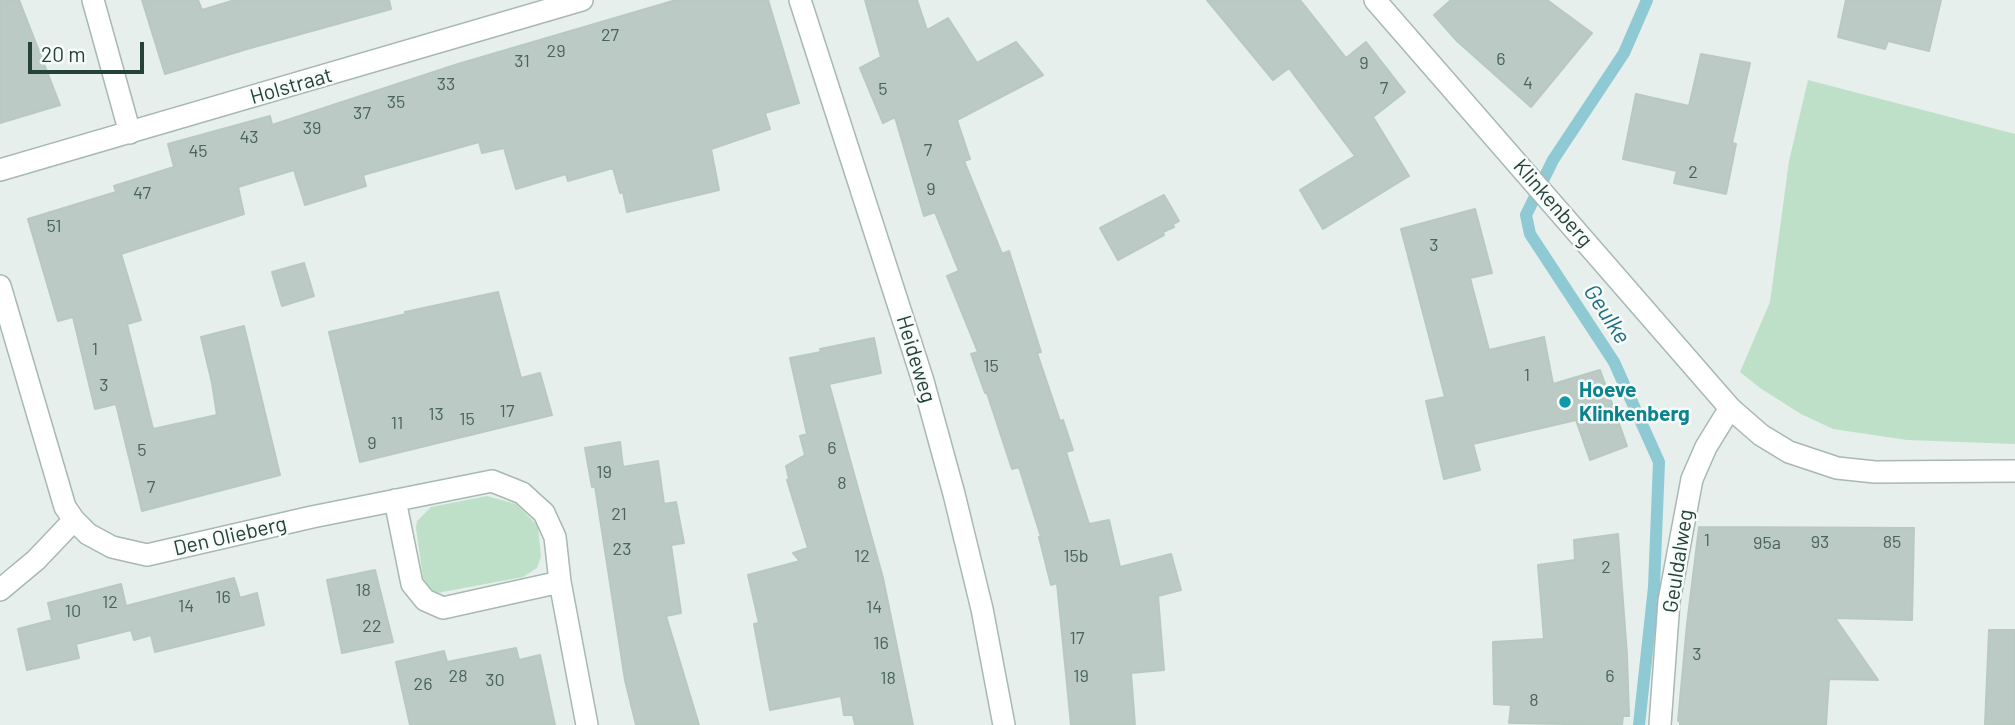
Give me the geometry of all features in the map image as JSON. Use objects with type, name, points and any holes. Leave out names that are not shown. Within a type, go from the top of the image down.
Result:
[{"type":"street","points":[[93,0],[130,133]]},
{"type":"street","name":"Holstraat","points":[[0,170],[582,0]]},
{"type":"street","name":"Heideweg","points":[[800,0],[923,381],[982,608],[1004,725]]},
{"type":"street","name":"Klinkenberg","points":[[1374,0],[1730,408],[1773,443],[1789,452],[1837,468],[1875,472],[2015,471]]},
{"type":"street","name":"Den Olieberg","points":[[0,286],[65,507],[89,534],[112,547],[147,555],[492,481],[523,493],[544,513],[555,537],[559,582],[586,725]]},
{"type":"street","name":"Geuldalweg","points":[[1660,725],[1669,601],[1692,479],[1706,447],[1730,408]]},
{"type":"street","points":[[395,500],[412,584],[425,600],[443,608],[559,582]]},
{"type":"street","points":[[0,590],[36,559],[74,520]]},
{"type":"green space","points":[[1808,80],[2015,134],[2015,444],[1907,440],[1833,429],[1801,414],[1740,372],[1770,302],[1789,161]]},
{"type":"green space","points":[[487,496],[516,504],[538,526],[541,557],[537,568],[523,577],[437,593],[428,587],[423,578],[417,521],[431,507]]},
{"type":"building","points":[[0,0],[19,0],[60,105],[0,123]]},
{"type":"building","points":[[142,0],[198,0],[202,10],[235,0],[389,0],[391,9],[165,74]]},
{"type":"building","points":[[676,0],[768,0],[799,103],[765,113],[770,129],[711,149],[719,190],[627,212],[623,192],[620,193],[613,168],[568,181],[566,174],[516,189],[504,148],[482,153],[479,142],[363,175],[366,186],[305,205],[294,170],[238,187],[244,214],[121,254],[141,320],[127,324],[153,429],[217,415],[201,337],[244,326],[280,475],[142,511],[116,404],[95,409],[73,317],[58,321],[28,219],[116,192],[114,186],[174,167],[168,144],[270,116],[272,125],[458,64]]},
{"type":"building","points":[[865,0],[917,0],[927,30],[948,18],[977,63],[1016,42],[1043,75],[957,120],[970,159],[964,161],[1002,254],[1009,251],[1041,352],[1037,353],[1073,450],[1066,452],[1089,524],[1109,520],[1120,567],[1171,554],[1181,590],[1158,596],[1164,670],[1131,673],[1135,725],[1071,725],[1057,583],[1051,585],[1041,537],[1019,467],[1012,469],[971,354],[978,352],[947,276],[959,271],[935,212],[924,216],[895,117],[883,123],[860,68],[881,57]]},
{"type":"building","points":[[1207,0],[1300,0],[1346,58],[1366,42],[1405,92],[1373,117],[1409,176],[1323,229],[1300,190],[1355,156],[1289,68],[1273,80]]},
{"type":"building","points":[[1451,0],[1547,0],[1592,33],[1531,107],[1457,41],[1434,15]]},
{"type":"building","points":[[1846,0],[1941,0],[1929,51],[1888,41],[1885,49],[1838,37]]},
{"type":"building","points":[[1701,54],[1750,63],[1732,143],[1736,144],[1726,194],[1674,183],[1677,171],[1623,159],[1636,94],[1689,106]]},
{"type":"building","points":[[1164,195],[1179,221],[1173,224],[1174,227],[1163,232],[1164,235],[1118,260],[1100,228]]},
{"type":"building","points":[[1475,209],[1492,273],[1470,278],[1489,350],[1544,337],[1553,384],[1600,370],[1627,446],[1590,460],[1576,420],[1473,444],[1480,470],[1444,479],[1426,401],[1445,397],[1401,229]]},
{"type":"building","points":[[304,263],[314,296],[282,306],[272,272]]},
{"type":"building","points":[[498,292],[521,378],[540,373],[552,415],[360,462],[329,332]]},
{"type":"building","points":[[874,338],[881,373],[829,384],[883,578],[913,725],[855,725],[853,715],[844,715],[841,696],[770,710],[754,624],[759,623],[748,575],[800,561],[793,553],[808,548],[787,480],[786,466],[805,455],[800,436],[807,434],[790,358]]},
{"type":"building","points":[[620,442],[623,467],[658,461],[664,504],[676,502],[684,543],[671,545],[681,613],[666,616],[699,725],[636,725],[625,680],[595,486],[592,487],[585,448]]},
{"type":"building","points":[[1699,527],[1914,528],[1912,620],[1835,618],[1878,680],[1829,679],[1826,725],[1680,725],[1678,721],[1687,624]]},
{"type":"building","points":[[1618,534],[1629,716],[1623,716],[1622,725],[1509,723],[1511,705],[1494,704],[1493,642],[1544,639],[1538,565],[1575,560],[1574,540]]},
{"type":"building","points":[[375,570],[393,642],[342,653],[327,580]]},
{"type":"building","points":[[234,578],[240,598],[257,593],[264,625],[155,652],[151,635],[134,640],[131,630],[76,644],[79,658],[27,670],[18,629],[52,620],[48,603],[121,584],[126,606]]},
{"type":"building","points":[[1989,630],[2015,630],[2015,725],[1985,725]]},
{"type":"building","points":[[516,648],[519,660],[540,655],[555,725],[410,725],[396,662],[444,651],[447,662]]},
{"type":"waterway","name":"Geulke","points":[[1639,725],[1654,587],[1659,462],[1614,362],[1530,234],[1526,215],[1553,160],[1624,53],[1647,0]]},
{"type":"place","name":"Hoeve Klinkenberg","points":[[1565,402]]}]
